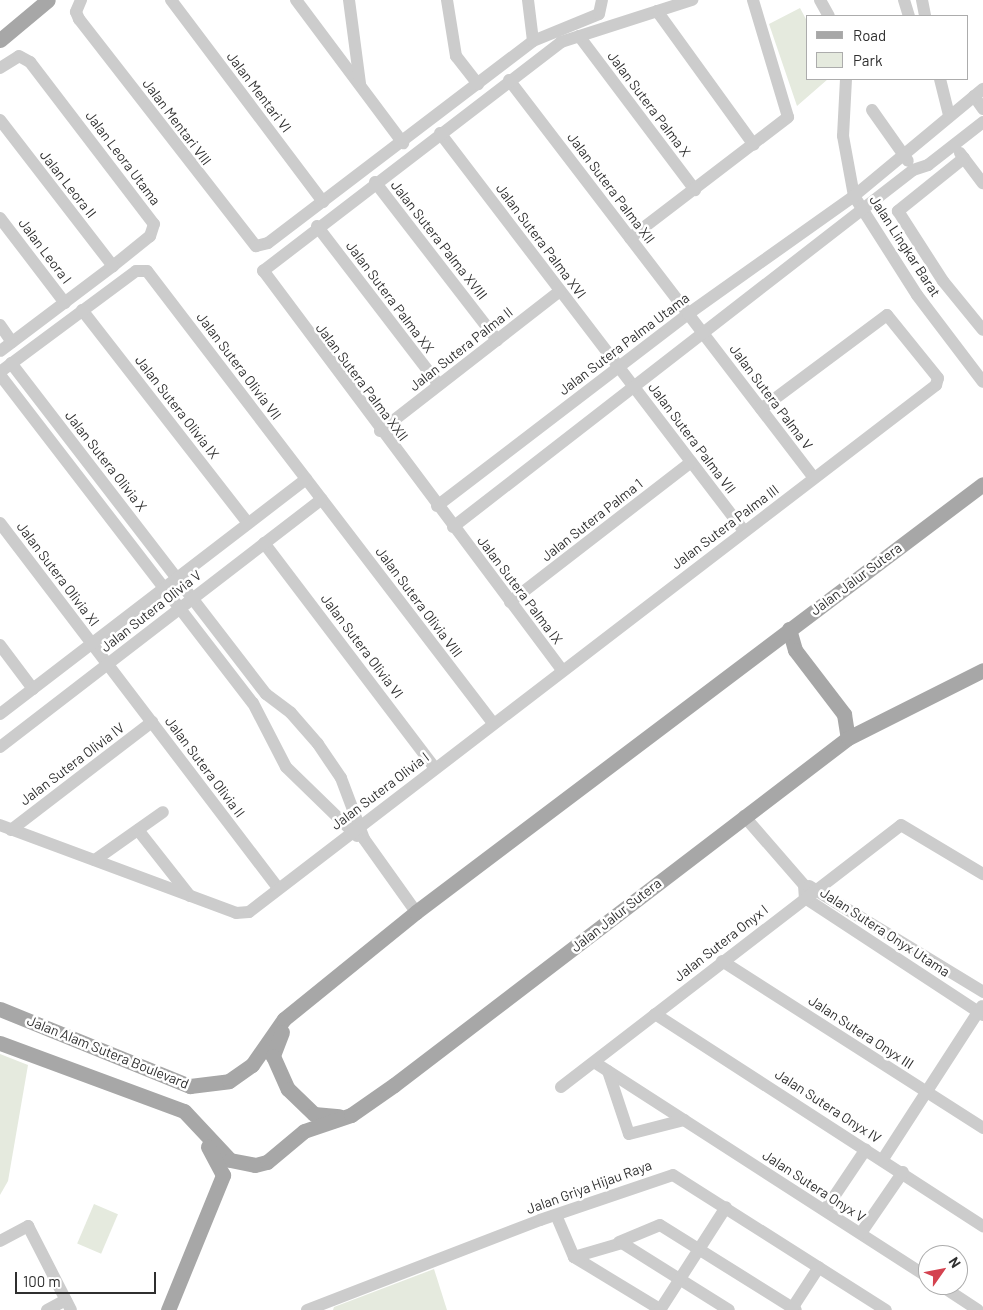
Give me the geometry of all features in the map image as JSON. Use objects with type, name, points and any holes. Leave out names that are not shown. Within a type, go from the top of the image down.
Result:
[{"type":"main road","points":[[0,40],[48,0]]},
{"type":"main road","name":"Jalan Jalur Sutera","points":[[302,1004],[317,994],[416,912],[983,484]]},
{"type":"main road","points":[[789,629],[795,650],[844,714],[848,738]]},
{"type":"main road","points":[[773,642],[795,650]]},
{"type":"main road","name":"Jalan Jalur Sutera","points":[[216,1198],[238,1172],[276,1157],[304,1131],[351,1115],[848,738],[874,722],[983,670]]},
{"type":"main road","points":[[844,714],[874,722]]},
{"type":"main road","points":[[317,994],[308,1009],[286,1026],[273,1056],[288,1088],[314,1114],[351,1115]]},
{"type":"main road","name":"Jalan Alam Sutera Boulevard","points":[[0,1009],[170,1079],[209,1087],[244,1072],[284,1019],[302,1004]]},
{"type":"main road","name":"Jalan Alam Sutera Boulevard","points":[[0,1043],[196,1119]]},
{"type":"main road","points":[[196,1119],[230,1160],[255,1165]]},
{"type":"main road","name":"Jalan Jalur Sutera","points":[[168,1310],[216,1198],[222,1169],[196,1119]]},
{"type":"street","name":"Jalan Mentari VIII","points":[[81,0],[76,12],[80,19],[250,243],[256,246],[268,243],[323,202]]},
{"type":"street","points":[[296,0],[402,143]]},
{"type":"street","points":[[349,0],[361,87]]},
{"type":"street","points":[[447,0],[456,56],[478,84]]},
{"type":"street","points":[[528,0],[533,41]]},
{"type":"street","points":[[317,226],[555,46],[579,36],[692,0]]},
{"type":"street","points":[[630,238],[786,120],[790,113],[753,0]]},
{"type":"street","points":[[820,0],[828,15]]},
{"type":"street","points":[[904,0],[909,15]]},
{"type":"street","points":[[922,0],[925,15]]},
{"type":"street","name":"Jalan Mentari VI","points":[[178,2],[323,202]]},
{"type":"street","points":[[323,202],[533,41],[596,16],[603,3]]},
{"type":"street","points":[[672,6],[674,32]]},
{"type":"street","points":[[657,11],[674,32],[695,68],[754,145]]},
{"type":"street","name":"Jalan Sutera Palma X","points":[[579,36],[695,190]]},
{"type":"street","name":"Jalan Leora Utama","points":[[0,68],[19,56],[30,62],[154,224],[150,236],[0,351]]},
{"type":"street","name":"Jalan Sutera Palma XII","points":[[510,80],[704,334]]},
{"type":"street","name":"Jalan Lingkar Barat","points":[[846,80],[843,136],[854,196],[917,295],[983,382]]},
{"type":"street","points":[[940,80],[949,116]]},
{"type":"street","points":[[978,93],[983,109]]},
{"type":"street","name":"Jalan Sutera Palma Utama","points":[[437,506],[688,314],[854,196],[978,93]]},
{"type":"street","points":[[872,110],[914,170]]},
{"type":"street","name":"Jalan Leora II","points":[[0,120],[113,266]]},
{"type":"street","points":[[453,527],[704,334],[862,209],[914,170],[928,164],[983,122]]},
{"type":"street","name":"Jalan Sutera Palma XVI","points":[[440,133],[634,387]]},
{"type":"street","points":[[954,144],[983,183]]},
{"type":"street","points":[[964,158],[898,210],[943,281],[983,330]]},
{"type":"street","name":"Jalan Sutera Palma XVIII","points":[[375,182],[497,340]]},
{"type":"street","name":"Jalan Leora I","points":[[0,218],[65,303]]},
{"type":"street","name":"Jalan Sutera Palma XXII","points":[[317,226],[265,266],[263,277],[453,527]]},
{"type":"street","name":"Jalan Sutera Palma XX","points":[[317,226],[439,385]]},
{"type":"street","name":"Jalan Sutera Olivia VII","points":[[82,310],[136,271],[147,271],[322,498]]},
{"type":"street","name":"Jalan Sutera Palma II","points":[[380,431],[560,291]]},
{"type":"street","points":[[82,310],[0,373],[254,703],[286,767],[349,833],[364,839],[416,912]]},
{"type":"street","name":"Jalan Sutera Olivia IX","points":[[82,310],[248,523]]},
{"type":"street","name":"Jalan Sutera Palma III","points":[[529,696],[938,381],[887,315],[761,409]]},
{"type":"street","points":[[0,325],[12,342]]},
{"type":"street","name":"Jalan Sutera Palma V","points":[[704,334],[814,478]]},
{"type":"street","name":"Jalan Sutera Olivia X","points":[[11,363],[266,694],[291,713],[318,744],[341,778],[362,823],[364,839]]},
{"type":"street","name":"Jalan Sutera Palma VII","points":[[634,387],[744,531]]},
{"type":"street","name":"Jalan Sutera Palma 1","points":[[510,602],[692,462]]},
{"type":"street","name":"Jalan Sutera Olivia V","points":[[0,714],[306,479]]},
{"type":"street","name":"Jalan Sutera Olivia V","points":[[0,747],[322,498]]},
{"type":"street","name":"Jalan Sutera Olivia VIII","points":[[322,498],[493,723]]},
{"type":"street","name":"Jalan Sutera Olivia XI","points":[[0,522],[108,664]]},
{"type":"street","name":"Jalan Sutera Palma IX","points":[[453,527],[562,670]]},
{"type":"street","name":"Jalan Sutera Olivia VI","points":[[264,543],[435,768]]},
{"type":"street","points":[[0,645],[33,688]]},
{"type":"street","name":"Jalan Sutera Olivia II","points":[[108,664],[278,888]]},
{"type":"street","points":[[254,703],[266,694]]},
{"type":"street","name":"Jalan Sutera Olivia I","points":[[190,896],[236,913],[249,912],[529,696]]},
{"type":"street","name":"Jalan Sutera Olivia IV","points":[[6,828],[152,722]]},
{"type":"street","points":[[95,860],[162,812]]},
{"type":"street","points":[[744,816],[808,890]]},
{"type":"street","name":"Jalan Sutera Onyx I","points":[[561,1087],[722,961],[808,890],[901,825],[983,874]]},
{"type":"street","points":[[6,828],[190,896]]},
{"type":"street","points":[[138,830],[190,896]]},
{"type":"street","name":"Jalan Sutera Onyx Utama","points":[[808,890],[983,992]]},
{"type":"street","name":"Jalan Sutera Onyx Utama","points":[[808,890],[981,1010]]},
{"type":"street","name":"Jalan Sutera Onyx III","points":[[722,961],[983,1128]]},
{"type":"street","points":[[883,1159],[981,1010]]},
{"type":"street","name":"Jalan Sutera Onyx IV","points":[[655,1014],[883,1159],[983,1226]]},
{"type":"street","name":"Jalan Sutera Onyx V","points":[[594,1062],[918,1270]]},
{"type":"street","points":[[608,1071],[629,1134],[684,1120]]},
{"type":"street","points":[[825,1210],[866,1149]]},
{"type":"street","points":[[861,1233],[903,1172]]},
{"type":"street","name":"Jalan Griya Hijau Raya","points":[[308,1310],[556,1215],[673,1175],[886,1310]]},
{"type":"street","points":[[556,1215],[574,1257],[660,1310],[726,1208]]},
{"type":"street","points":[[574,1257],[620,1242],[660,1225],[700,1248],[793,1309],[819,1268]]},
{"type":"street","points":[[0,1242],[28,1226],[68,1305],[47,1310]]},
{"type":"street","points":[[620,1242],[729,1310]]},
{"type":"street","points":[[955,1295],[978,1310]]},
{"type":"green space","points":[[800,8],[806,19],[806,80],[827,80],[797,106],[769,24]]},
{"type":"green space","points":[[0,1054],[28,1065],[8,1181],[0,1195]]},
{"type":"green space","points":[[94,1204],[118,1214],[101,1254],[77,1244]]},
{"type":"green space","points":[[434,1269],[447,1310],[333,1310],[334,1307]]}]
